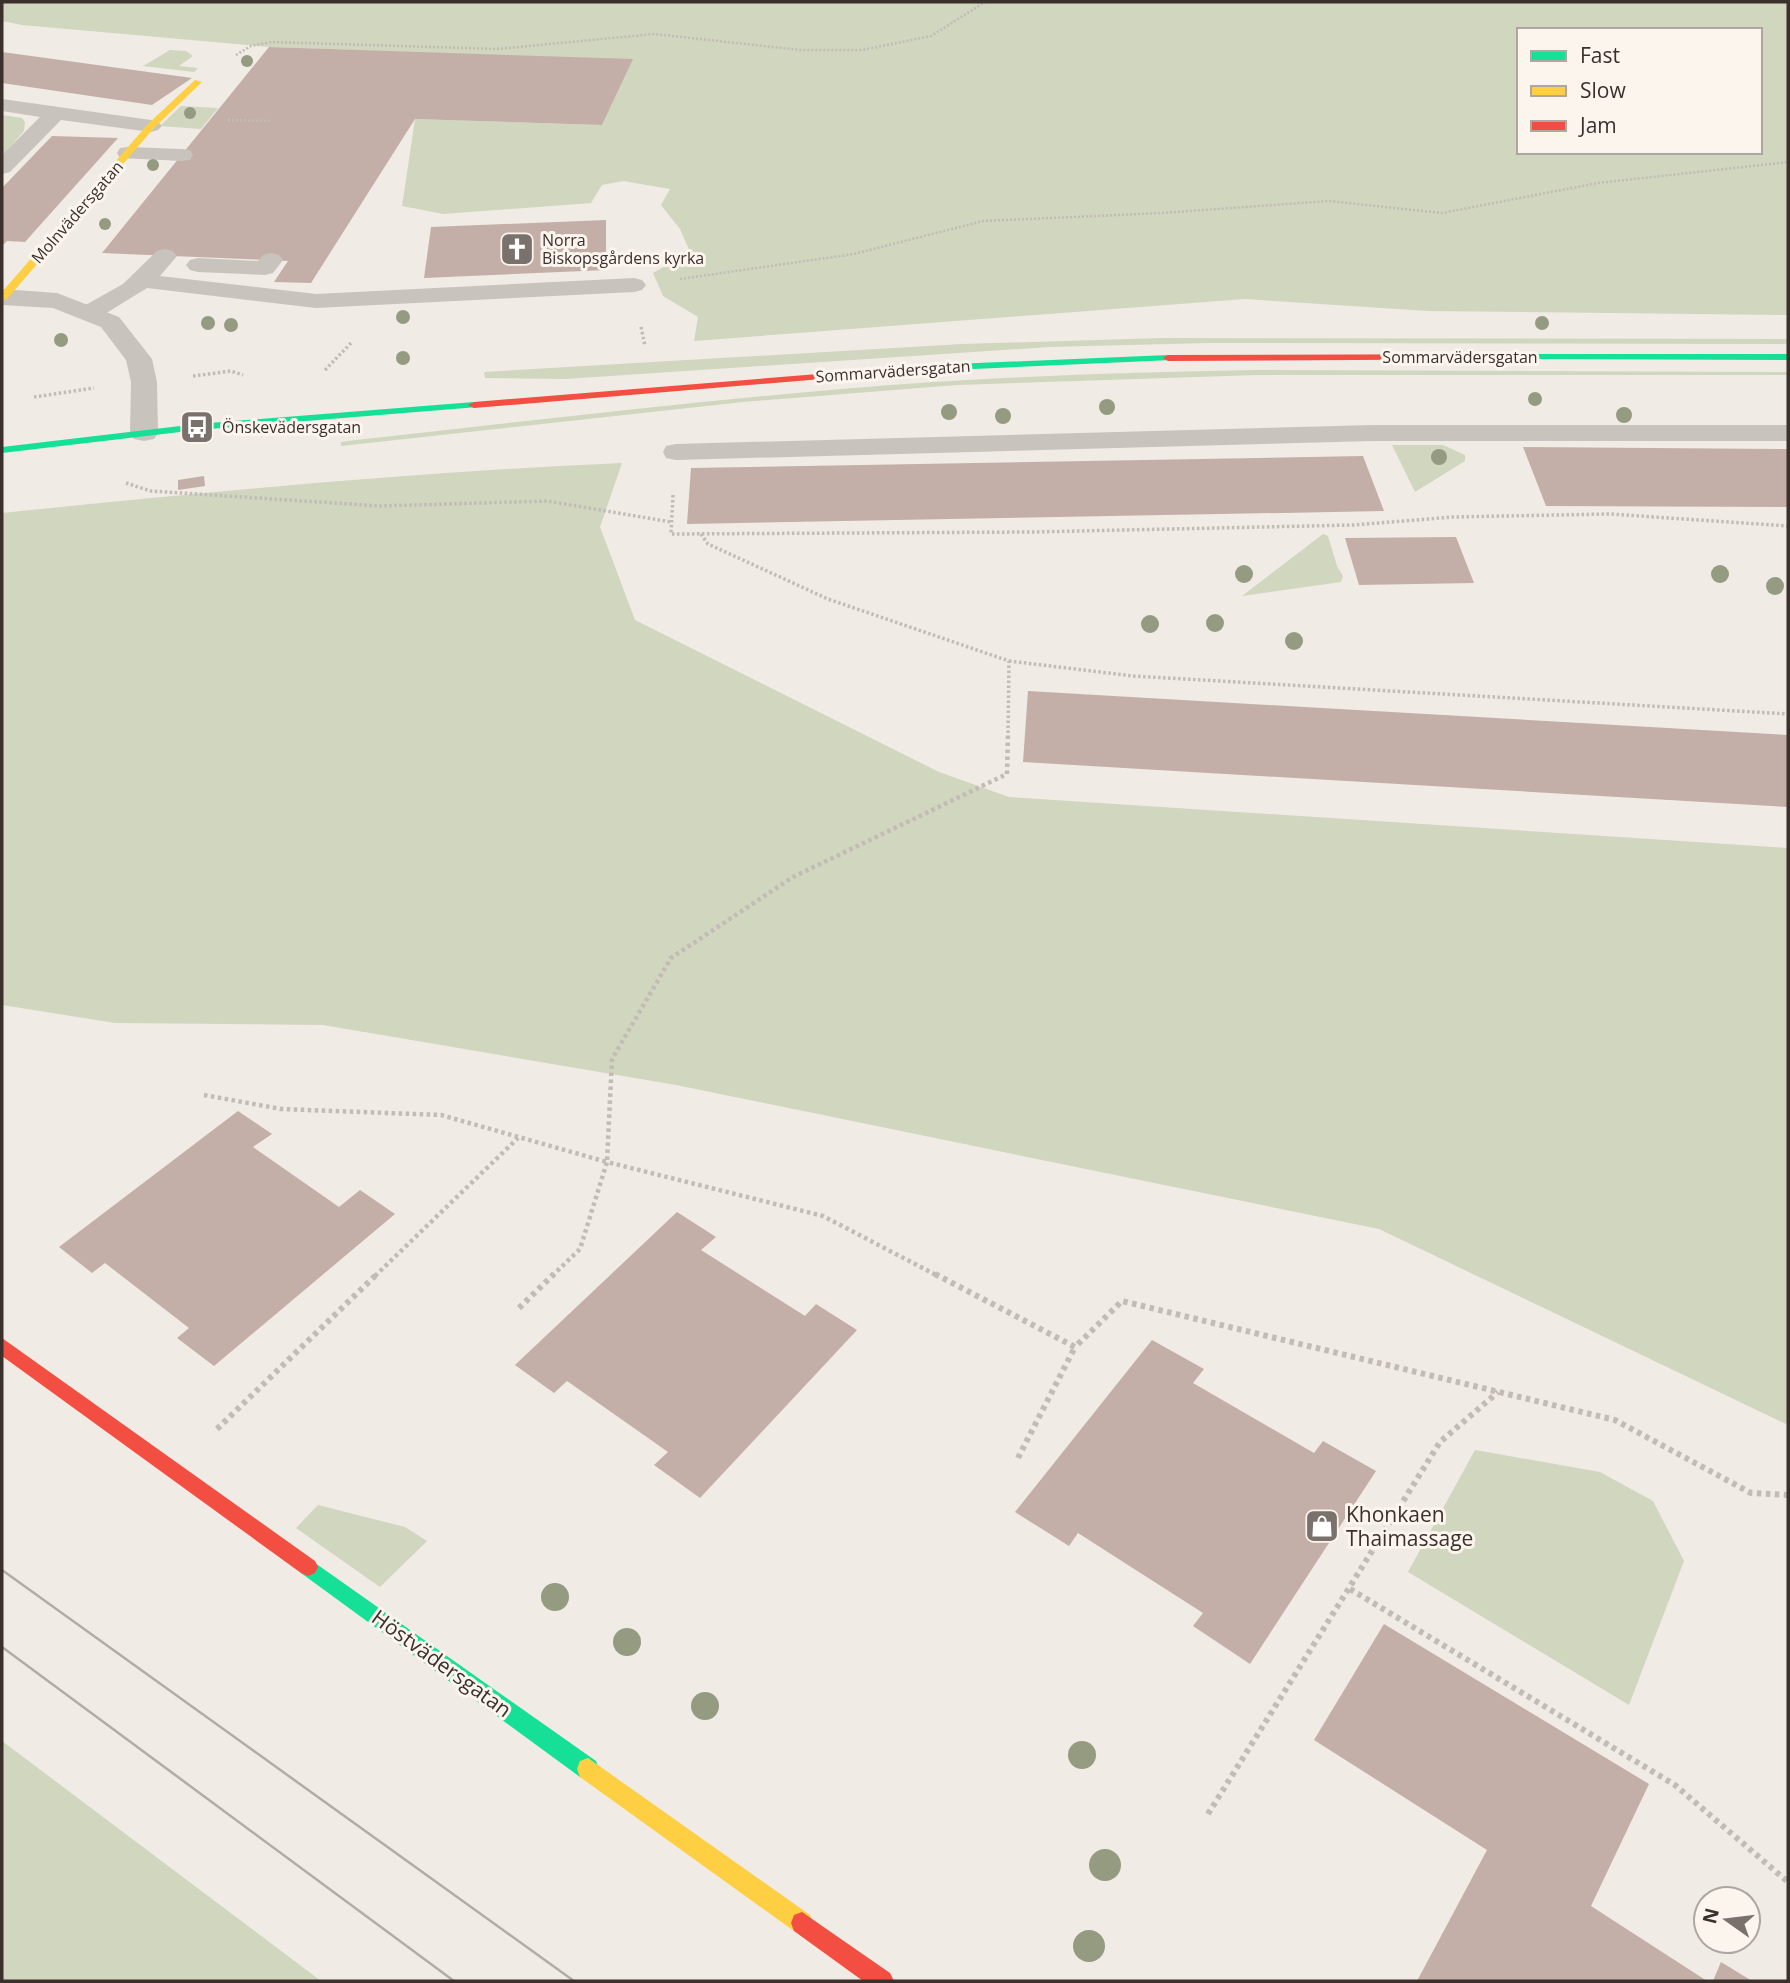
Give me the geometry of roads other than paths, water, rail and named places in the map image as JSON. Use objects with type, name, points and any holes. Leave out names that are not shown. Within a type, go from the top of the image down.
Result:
[{"type":"street","name":"Molnvädersgatan","points":[[2,297],[147,130],[198,82]]},
{"type":"street","points":[[2,297],[57,301],[91,312],[110,322],[139,359],[144,382],[144,433]]},
{"type":"street","name":"Sommarvädersgatan","points":[[2,450],[144,433],[686,387],[930,368],[1063,361],[1183,357],[1788,357]]},
{"type":"street","name":"Höstvädersgatan","points":[[2,1346],[882,1981]]},
{"type":"lane","points":[[2,105],[147,130],[187,146],[128,153]]},
{"type":"lane","points":[[2,167],[56,113]]},
{"type":"lane","points":[[91,312],[124,296],[156,267],[265,268],[271,260]]},
{"type":"lane","points":[[156,267],[316,301],[634,285]]},
{"type":"lane","points":[[676,452],[1373,433],[1788,433]]},
{"type":"tram line","points":[[2,1570],[574,1981]]},
{"type":"tram line","points":[[2,1647],[454,1981]]},
{"type":"place","name":"Norra Biskopsgårdens kyrka","points":[[517,249]]},
{"type":"place","name":"Önskevädersgatan","points":[[197,427]]},
{"type":"place","name":"Khonkaen Thaimassage","points":[[1322,1526]]}]
